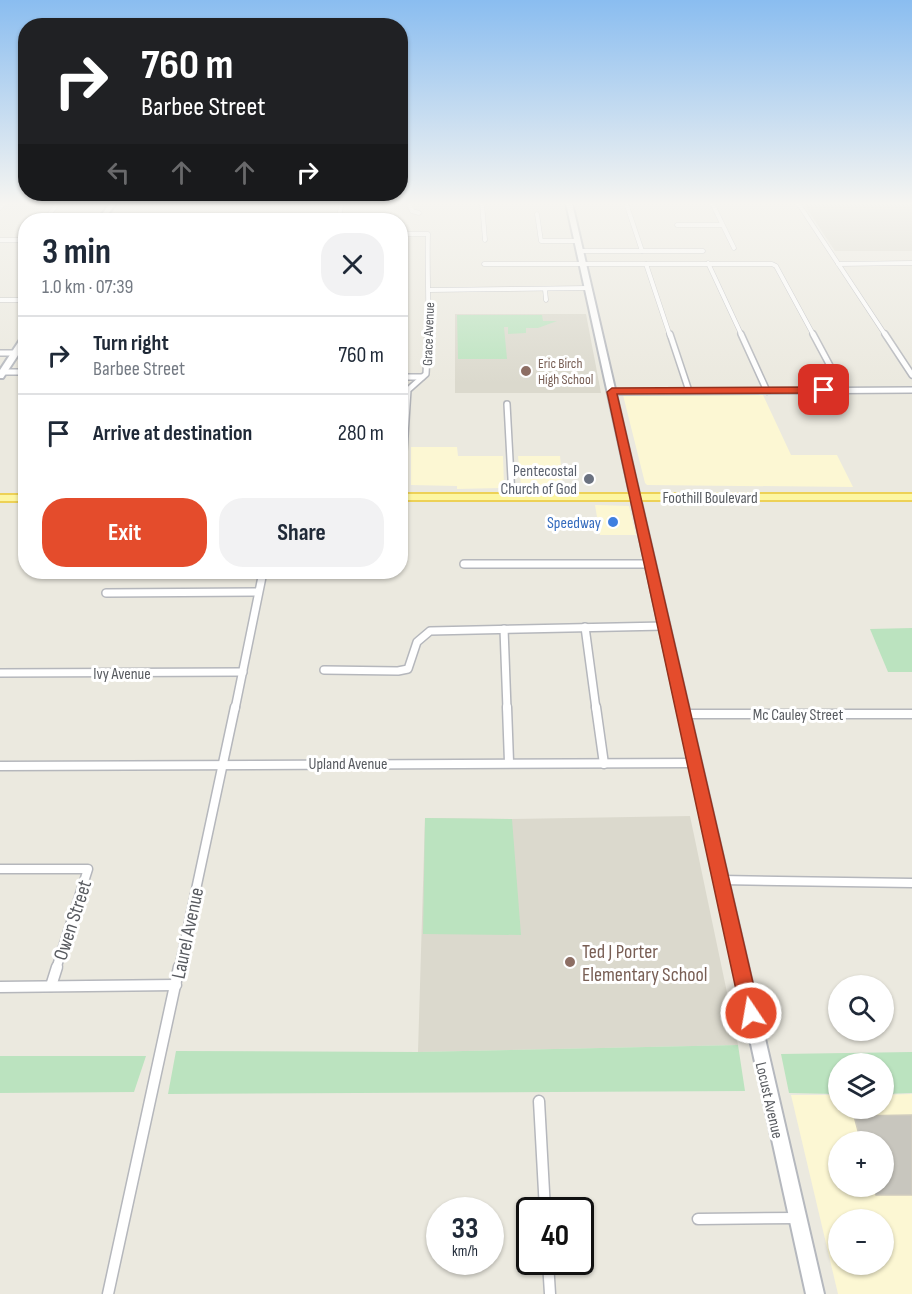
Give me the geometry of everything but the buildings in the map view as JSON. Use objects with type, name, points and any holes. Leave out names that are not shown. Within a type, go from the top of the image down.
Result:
[{"type":"main road","name":"Foothill Boulevard","points":[[408,497],[912,497]]},
{"type":"main road","points":[[0,498],[18,498]]},
{"type":"street","name":"Grace Avenue","points":[[408,390],[426,374],[429,290],[427,263]]},
{"type":"street","points":[[484,264],[684,263]]},
{"type":"street","points":[[708,263],[767,391]]},
{"type":"street","points":[[767,263],[776,266],[843,390]]},
{"type":"street","points":[[838,264],[883,263]]},
{"type":"street","name":"Locust Avenue","points":[[583,264],[815,1294]]},
{"type":"street","points":[[646,264],[690,391]]},
{"type":"street","points":[[838,264],[912,374]]},
{"type":"street","points":[[545,288],[546,300]]},
{"type":"street","points":[[429,290],[589,288]]},
{"type":"street","points":[[0,300],[18,300]]},
{"type":"street","points":[[1,374],[18,349]]},
{"type":"street","points":[[0,353],[15,353]]},
{"type":"street","points":[[1,374],[18,373]]},
{"type":"street","points":[[408,377],[424,377]]},
{"type":"street","points":[[612,392],[912,390]]},
{"type":"street","points":[[507,404],[512,497]]},
{"type":"street","points":[[464,564],[651,564]]},
{"type":"street","name":"Laurel Avenue","points":[[108,1294],[224,764],[261,579]]},
{"type":"street","points":[[106,593],[258,592]]},
{"type":"street","points":[[324,670],[398,671],[408,669],[414,645],[419,636],[430,631],[665,626]]},
{"type":"street","points":[[585,627],[604,764]]},
{"type":"street","points":[[504,629],[509,762]]},
{"type":"street","name":"Ivy Avenue","points":[[0,673],[243,672]]},
{"type":"street","name":"Mc Cauley Street","points":[[684,714],[912,714]]},
{"type":"street","name":"Upland Avenue","points":[[0,766],[509,762],[696,763]]},
{"type":"street","name":"Owen Street","points":[[0,869],[88,869],[51,986]]},
{"type":"street","points":[[721,880],[912,883]]},
{"type":"street","points":[[0,987],[176,986]]},
{"type":"street","points":[[539,1101],[544,1197]]},
{"type":"street","points":[[698,1219],[798,1218]]},
{"type":"street","points":[[548,1275],[549,1294]]},
{"type":"shaded area","name":"Eric Birch High School","points":[[455,314],[586,314],[601,393],[455,393]]},
{"type":"shaded area","points":[[623,395],[763,395],[791,455],[837,455],[853,487],[647,485]]},
{"type":"shaded area","points":[[411,447],[457,447],[458,456],[503,456],[504,485],[500,488],[457,489],[457,486],[411,485]]},
{"type":"shaded area","points":[[518,456],[560,456],[563,487],[521,486]]},
{"type":"shaded area","points":[[595,505],[629,506],[636,535],[600,535]]},
{"type":"shaded area","name":"Ted J Porter Elementary School","points":[[690,816],[738,1045],[418,1052],[425,818]]},
{"type":"shaded area","points":[[912,1094],[912,1294],[838,1294],[834,1275],[894,1275],[894,1209],[828,1209],[828,1252],[791,1095],[828,1095],[828,1119],[894,1119],[894,1095]]},
{"type":"green space","points":[[457,315],[542,315],[543,321],[557,321],[538,328],[526,328],[526,333],[508,334],[508,327],[504,327],[507,359],[458,359]]},
{"type":"green space","points":[[912,628],[912,672],[888,672],[870,629]]},
{"type":"green space","points":[[425,818],[512,819],[521,935],[423,934]]},
{"type":"green space","points":[[738,1045],[745,1091],[168,1094],[176,1051],[418,1052]]},
{"type":"green space","points":[[912,1052],[912,1093],[894,1094],[894,1053],[846,1053]]},
{"type":"green space","points":[[828,1053],[828,1094],[789,1093],[781,1054]]},
{"type":"green space","points":[[0,1056],[146,1056],[134,1092],[0,1093]]},
{"type":"place","name":"Eric Birch High School","points":[[526,371]]},
{"type":"place","name":"Pentecostal Church of God","points":[[589,479]]},
{"type":"place","name":"Speedway","points":[[613,522]]},
{"type":"place","name":"Ted J Porter Elementary School","points":[[570,962]]},
{"type":"route","points":[[751,1013],[612,392],[824,390]]}]
